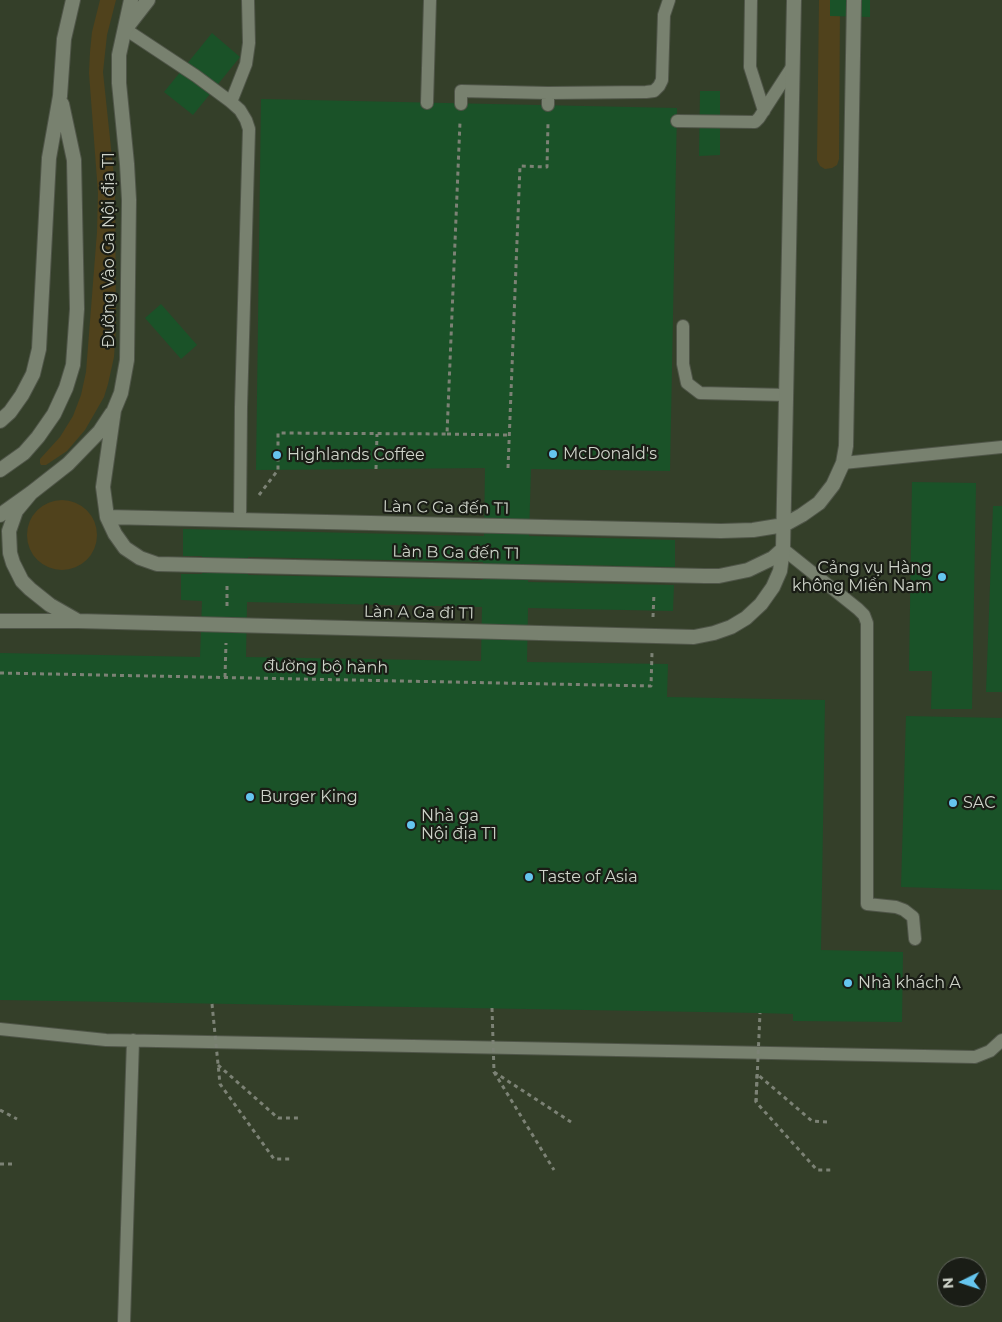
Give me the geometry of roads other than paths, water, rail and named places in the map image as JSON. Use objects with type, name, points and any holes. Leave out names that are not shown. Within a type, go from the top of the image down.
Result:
[{"type":"street","points":[[0,421],[10,412],[22,395],[33,374],[39,349],[49,158],[60,96],[64,39],[74,0]]},
{"type":"street","name":"Đường Vào Ga Nội địa T1","points":[[114,410],[121,393],[127,360],[129,200],[119,83],[119,55],[132,0]]},
{"type":"street","name":"Đường Vào Ga Nội địa T1","points":[[125,30],[148,0]]},
{"type":"street","name":"Làn A Ga đi T1","points":[[0,621],[694,637],[731,627],[746,618],[761,604],[774,587],[780,571],[783,549],[794,0]]},
{"type":"street","name":"Làn C Ga đến T1","points":[[107,517],[721,531],[753,530],[784,524],[802,515],[819,503],[833,485],[843,463],[846,440],[854,0]]},
{"type":"street","points":[[0,470],[24,453],[54,414],[66,388],[73,365],[76,339],[74,160],[60,96]]},
{"type":"street","points":[[0,515],[31,493],[85,448],[100,431],[114,410]]},
{"type":"street","points":[[107,517],[104,505],[104,473],[114,410]]},
{"type":"street","points":[[31,493],[16,511],[9,531],[10,553],[13,562],[22,581],[30,589],[50,605],[78,622]]},
{"type":"street","name":"Làn B Ga đến T1","points":[[107,517],[115,534],[125,548],[140,558],[157,564],[719,576],[748,570],[767,561],[783,549]]},
{"type":"lane","points":[[231,102],[247,60],[248,0]]},
{"type":"lane","points":[[427,102],[430,0]]},
{"type":"lane","points":[[461,104],[461,91],[548,99],[654,91],[662,80],[664,0]]},
{"type":"lane","points":[[664,14],[669,0]]},
{"type":"lane","points":[[751,0],[750,67],[764,111]]},
{"type":"lane","points":[[125,30],[196,76],[231,102],[240,110],[246,120],[248,129],[240,521]]},
{"type":"lane","points":[[677,121],[755,122],[792,67]]},
{"type":"lane","points":[[683,326],[683,364],[686,383],[700,393],[787,396]]},
{"type":"lane","points":[[843,463],[1002,447]]},
{"type":"lane","points":[[783,549],[858,609],[864,615],[867,623],[867,904],[896,907],[904,910],[913,917],[915,939]]},
{"type":"lane","points":[[0,1029],[82,1038],[133,1040],[975,1057],[990,1051],[1002,1040]]},
{"type":"lane","points":[[124,1322],[133,1040]]},
{"type":"place","name":"McDonald's","points":[[553,454]]},
{"type":"place","name":"Highlands Coffee","points":[[277,455]]},
{"type":"place","name":"Cảng vụ Hàng không Miền Nam","points":[[942,577]]},
{"type":"place","name":"Burger King","points":[[250,797]]},
{"type":"place","name":"SAC","points":[[953,803]]},
{"type":"place","name":"Nhà ga Nội địa T1","points":[[411,825]]},
{"type":"place","name":"Taste of Asia","points":[[529,877]]},
{"type":"place","name":"Nhà khách A","points":[[848,983]]}]
